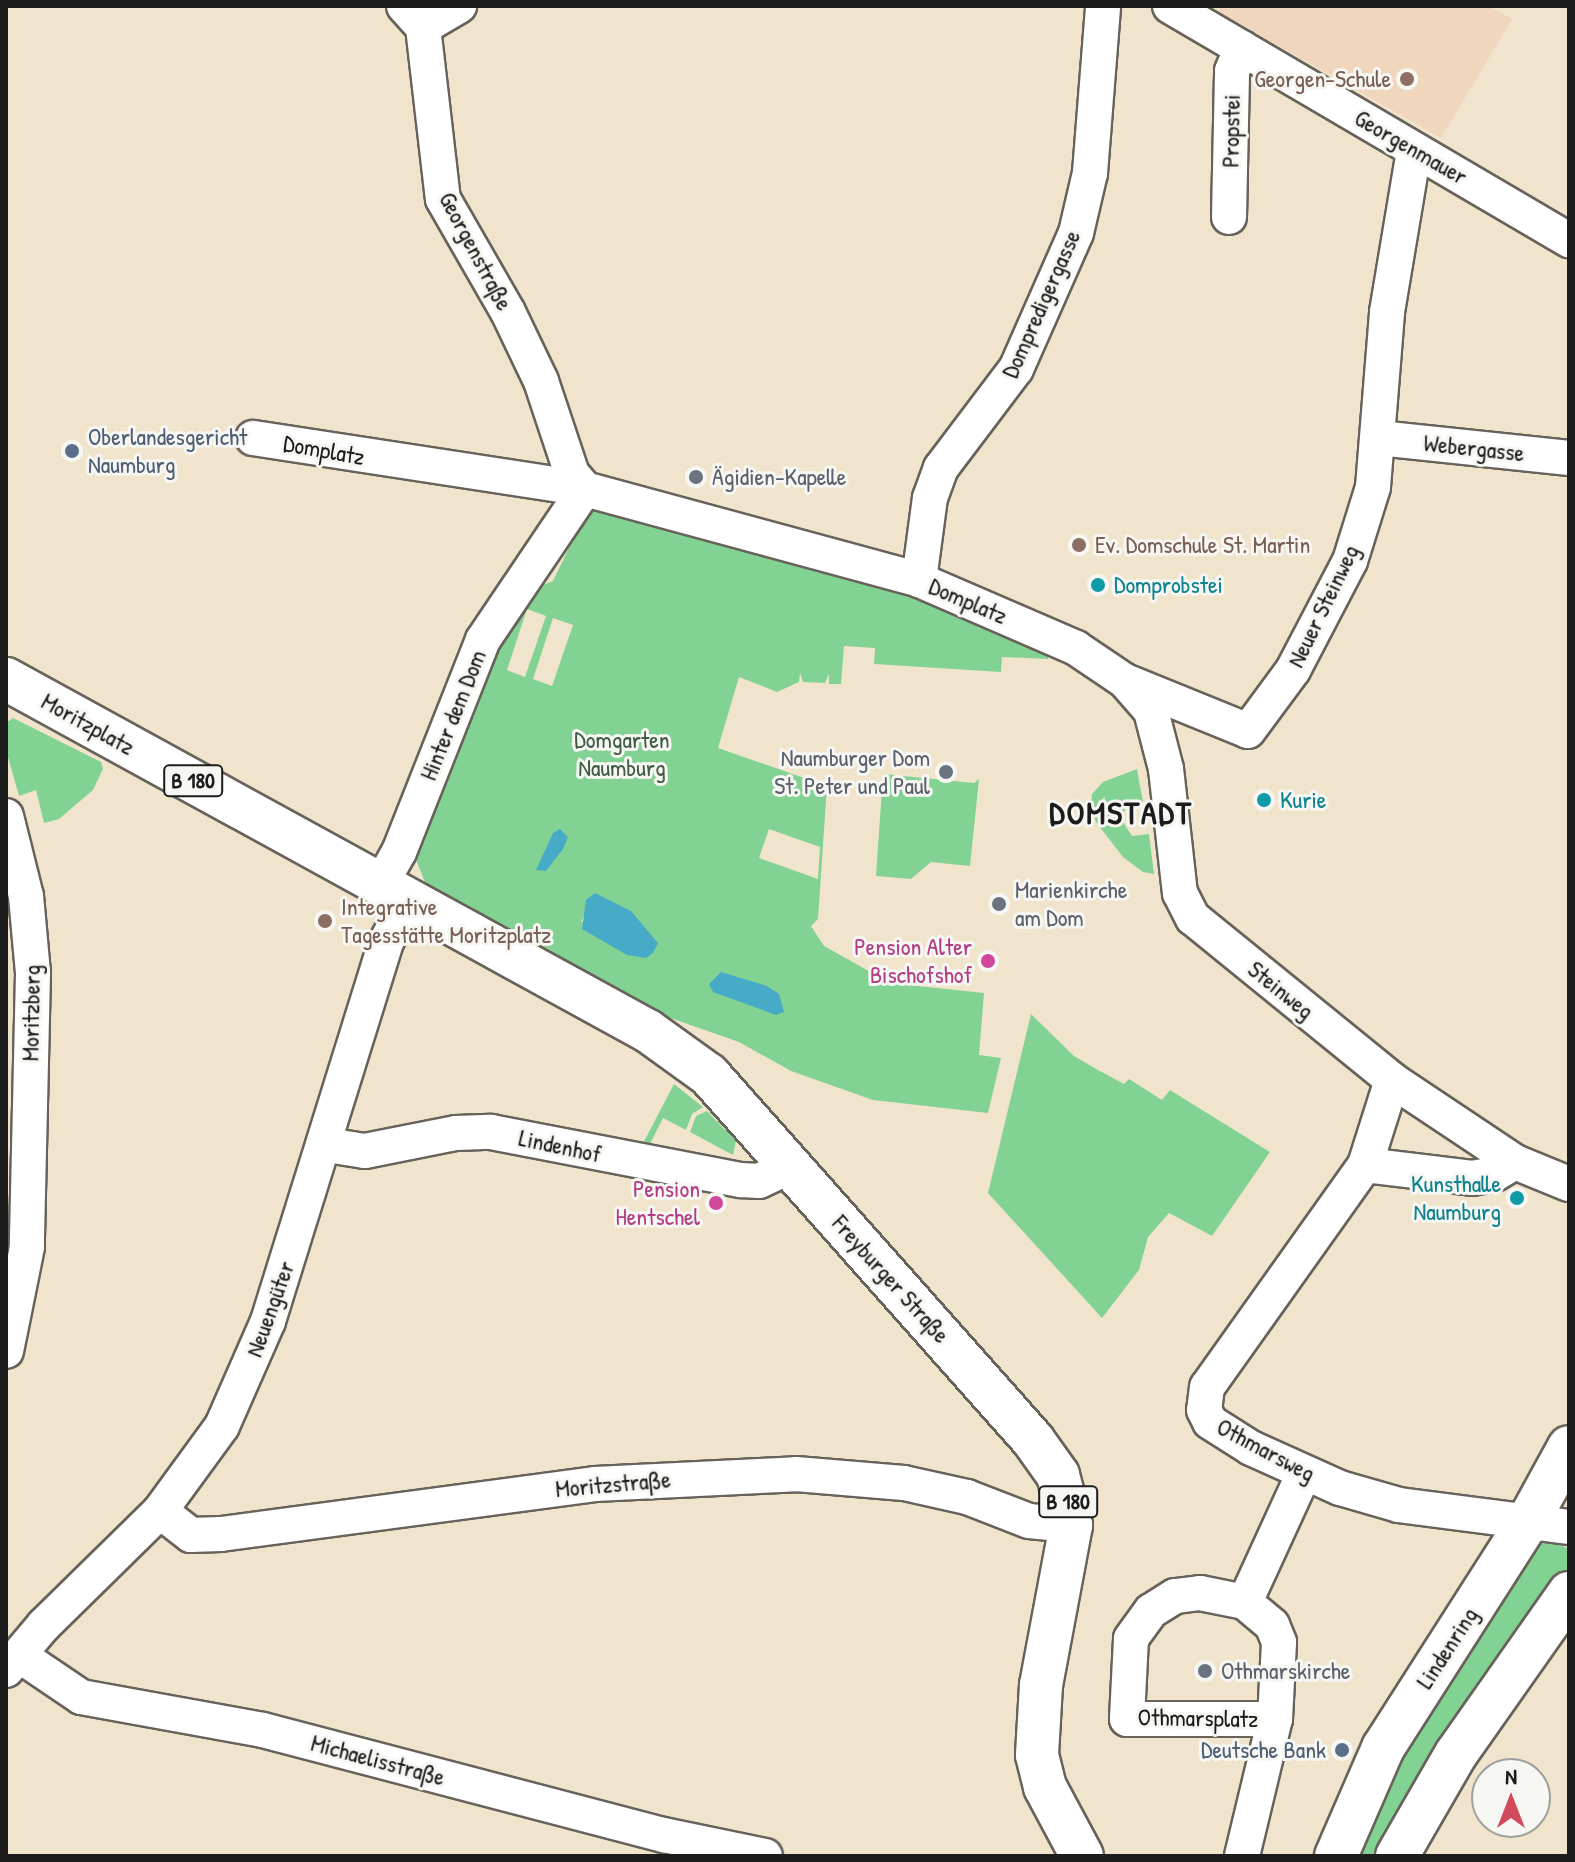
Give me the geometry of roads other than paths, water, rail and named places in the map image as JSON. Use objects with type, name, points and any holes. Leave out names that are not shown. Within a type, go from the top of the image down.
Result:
[{"type":"main road","name":"Moritzplatz","points":[[6,679],[395,892]]},
{"type":"main road","name":"Freyburger Straße","points":[[395,892],[684,1054],[791,1166],[1049,1457],[1067,1495],[1071,1525],[1041,1685],[1037,1755],[1045,1787],[1082,1856]]},
{"type":"main road","name":"Lindenring","points":[[1336,1856],[1383,1748],[1549,1523],[1569,1447]]},
{"type":"main road","points":[[1397,1856],[1456,1754],[1569,1593]]},
{"type":"street","points":[[413,16],[459,6]]},
{"type":"street","name":"Dompredigergasse","points":[[919,580],[930,498],[941,468],[1016,369],[1076,233],[1090,173],[1103,6]]},
{"type":"street","name":"Georgenmauer","points":[[1182,9],[1242,48],[1569,240]]},
{"type":"street","name":"Georgenstraße","points":[[413,16],[443,199],[508,312],[541,381],[572,474],[585,489]]},
{"type":"street","name":"Propstei","points":[[1229,217],[1232,71],[1242,48]]},
{"type":"street","name":"Neuer Steinweg","points":[[1125,681],[1248,731],[1293,670],[1350,561],[1373,487],[1387,312],[1414,150]]},
{"type":"street","name":"Domplatz","points":[[253,438],[585,489],[919,580],[1076,648],[1125,681],[1151,711],[1160,746],[1180,893]]},
{"type":"street","name":"Webergasse","points":[[1379,438],[1569,458]]},
{"type":"street","name":"Hinter dem Dom","points":[[395,892],[399,852],[483,640],[517,584],[543,556],[585,489]]},
{"type":"street","name":"Moritzberg","points":[[6,816],[31,934],[17,1212],[23,1286],[6,1351]]},
{"type":"street","name":"Neuengüter","points":[[12,1662],[160,1511],[194,1471],[246,1377],[327,1145],[386,942],[395,892]]},
{"type":"street","name":"Steinweg","points":[[1180,893],[1193,918],[1392,1080],[1515,1162],[1569,1184]]},
{"type":"street","points":[[1392,1080],[1365,1165],[1472,1178],[1495,1174],[1515,1162]]},
{"type":"street","name":"Lindenhof","points":[[327,1145],[365,1151],[456,1133],[491,1132],[741,1180],[759,1181],[791,1166]]},
{"type":"street","name":"Othmarsweg","points":[[1365,1165],[1207,1387],[1204,1410],[1210,1422],[1304,1473],[1399,1505],[1549,1523]]},
{"type":"street","points":[[1245,1602],[1304,1473]]},
{"type":"street","name":"Moritzstraße","points":[[160,1511],[191,1535],[221,1534],[595,1484],[796,1474],[904,1483],[967,1497],[1029,1521],[1071,1525]]},
{"type":"street","name":"Othmarsplatz","points":[[1242,1856],[1275,1719],[1279,1642],[1272,1625],[1245,1602],[1200,1593],[1175,1596],[1151,1611],[1131,1639],[1127,1719],[1275,1719]]},
{"type":"street","name":"Michaelisstraße","points":[[12,1662],[81,1697],[263,1730],[546,1805],[765,1856]]},
{"type":"water","points":[[560,829],[568,837],[563,849],[546,871],[536,870],[553,833]]},
{"type":"water","points":[[595,893],[631,911],[658,943],[653,953],[646,958],[627,955],[582,929],[586,900]]},
{"type":"water","points":[[721,972],[767,986],[779,994],[784,1012],[776,1015],[713,992],[709,984]]},
{"type":"place","name":"Georgen-Schule","points":[[1407,79]]},
{"type":"place","name":"Oberlandesgericht Naumburg","points":[[72,451]]},
{"type":"place","name":"Ägidien-Kapelle","points":[[696,477]]},
{"type":"place","name":"Ev. Domschule St. Martin","points":[[1079,545]]},
{"type":"place","name":"Domprobstei","points":[[1098,585]]},
{"type":"place","name":"Naumburger Dom St. Peter und Paul","points":[[946,772]]},
{"type":"place","name":"Kurie","points":[[1264,800]]},
{"type":"place","name":"Marienkirche am Dom","points":[[999,904]]},
{"type":"place","name":"Integrative Tagesstätte Moritzplatz","points":[[325,921]]},
{"type":"place","name":"Pension Alter Bischofshof","points":[[988,961]]},
{"type":"place","name":"Kunsthalle Naumburg","points":[[1517,1198]]},
{"type":"place","name":"Pension Hentschel","points":[[716,1203]]},
{"type":"place","name":"Othmarskirche","points":[[1205,1671]]},
{"type":"place","name":"Deutsche Bank","points":[[1342,1750]]},
{"type":"district","name":"DOMSTADT","points":[[1121,813]]},
{"type":"park label","name":"Domgarten Naumburg","points":[[622,754]]}]
